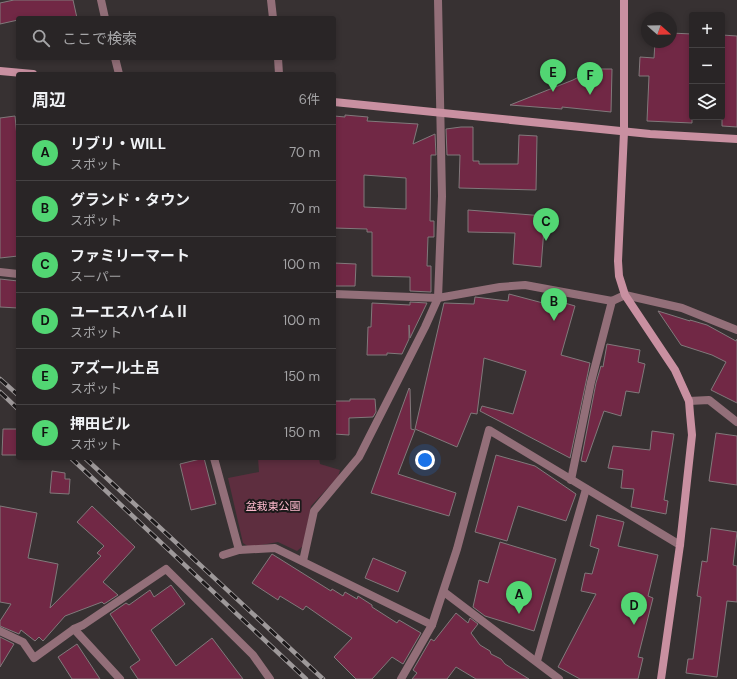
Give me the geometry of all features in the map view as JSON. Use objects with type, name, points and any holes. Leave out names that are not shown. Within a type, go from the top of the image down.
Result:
[{"type":"street","points":[[101,0],[105,16]]},
{"type":"street","points":[[271,0],[273,16]]},
{"type":"street","points":[[303,561],[314,511],[359,457],[425,327],[438,298],[442,196],[438,0]]},
{"type":"street","points":[[624,0],[624,132],[618,261],[619,276],[625,295],[675,370],[689,401],[692,435],[680,545],[661,679]]},
{"type":"street","points":[[116,60],[118,72]]},
{"type":"street","points":[[278,60],[279,72]]},
{"type":"street","points":[[0,71],[16,72]]},
{"type":"street","points":[[336,102],[624,132],[737,139]]},
{"type":"street","points":[[0,272],[16,274]]},
{"type":"street","points":[[336,294],[438,298],[500,287],[525,285],[612,302],[625,295],[682,308],[737,330]]},
{"type":"street","points":[[571,480],[591,382],[612,302]]},
{"type":"street","points":[[689,401],[709,400],[737,422]]},
{"type":"street","points":[[401,679],[432,625],[444,592],[489,430],[680,545]]},
{"type":"street","points":[[215,460],[239,550]]},
{"type":"street","points":[[537,662],[586,489]]},
{"type":"street","points":[[223,555],[239,550],[276,548],[432,625]]},
{"type":"street","points":[[0,631],[23,642],[34,658],[74,629],[83,625],[166,569],[253,655],[270,679]]},
{"type":"street","points":[[444,592],[559,679]]},
{"type":"street","points":[[74,629],[120,679]]},
{"type":"green space","name":"盆栽東公園","points":[[258,460],[319,460],[320,464],[340,470],[338,477],[311,506],[303,546],[297,551],[278,542],[249,547],[243,543],[228,478],[259,472]]},
{"type":"building","points":[[14,0],[73,0],[77,16],[16,16],[16,20],[0,24],[0,3]]},
{"type":"building","points":[[677,33],[689,34],[689,120],[692,120],[692,123],[647,121],[649,76],[639,76],[640,57],[654,58],[655,48],[677,48]]},
{"type":"building","points":[[725,35],[737,36],[737,127],[722,126],[722,120],[725,120]]},
{"type":"building","points":[[594,69],[612,69],[611,112],[562,107],[562,109],[510,105],[573,80]]},
{"type":"building","points":[[345,115],[368,117],[367,121],[418,124],[413,144],[435,134],[436,155],[431,155],[430,221],[434,221],[434,237],[428,237],[427,266],[431,266],[431,292],[410,291],[410,277],[372,276],[372,232],[367,232],[367,229],[336,228],[336,116],[345,117]],"holes":[[[364,175],[406,178],[406,209],[364,207]]]},
{"type":"building","points":[[15,116],[16,256],[0,258],[0,118]]},
{"type":"building","points":[[473,127],[473,161],[479,161],[479,164],[518,164],[519,135],[537,136],[536,190],[459,188],[460,155],[447,155],[446,129]]},
{"type":"building","points":[[468,210],[545,216],[541,267],[513,264],[515,233],[468,232]]},
{"type":"building","points":[[336,263],[356,264],[355,286],[336,286]]},
{"type":"building","points":[[0,279],[16,281],[16,308],[0,307]]},
{"type":"building","points":[[509,294],[543,303],[544,297],[575,306],[561,355],[590,363],[570,458],[480,411],[482,406],[513,414],[526,371],[484,358],[477,414],[471,413],[457,447],[415,429],[444,303],[474,304],[475,297],[508,301]]},
{"type":"building","points":[[410,302],[427,303],[410,338],[409,325],[409,339],[402,354],[387,353],[387,355],[367,355],[368,327],[371,327],[372,303],[410,305]]},
{"type":"building","points":[[658,311],[707,325],[736,341],[737,339],[737,403],[711,390],[726,362],[712,355],[681,345]]},
{"type":"building","points":[[607,344],[640,350],[638,362],[645,364],[639,393],[626,391],[621,416],[604,411],[586,462],[581,461],[596,383],[601,366],[603,367]]},
{"type":"building","points":[[409,388],[411,429],[415,430],[398,474],[456,493],[449,516],[371,493]]},
{"type":"building","points":[[350,399],[375,399],[376,412],[373,417],[349,418],[349,435],[336,434],[336,401],[350,401]]},
{"type":"building","points":[[3,429],[16,429],[16,455],[2,455]]},
{"type":"building","points":[[652,431],[674,434],[664,500],[668,501],[666,514],[631,507],[634,489],[621,488],[623,470],[608,468],[613,446],[650,450]]},
{"type":"building","points":[[716,433],[737,436],[737,485],[709,481]]},
{"type":"building","points":[[496,455],[535,466],[576,494],[566,521],[518,506],[507,541],[475,532]]},
{"type":"building","points":[[196,460],[205,460],[216,504],[191,510],[180,464]]},
{"type":"building","points":[[52,471],[65,473],[65,479],[70,479],[69,494],[50,493]]},
{"type":"building","points":[[0,506],[37,513],[28,558],[58,564],[50,608],[101,556],[97,553],[104,546],[77,522],[92,506],[135,547],[103,582],[118,595],[104,604],[102,602],[65,616],[43,641],[39,637],[35,641],[21,630],[19,634],[0,626],[0,621],[11,604],[0,602]]},
{"type":"building","points":[[597,515],[624,522],[618,546],[658,555],[648,596],[653,598],[638,657],[643,658],[638,679],[580,679],[558,667],[596,594],[581,591],[585,573],[592,574],[599,549],[590,546]]},
{"type":"building","points":[[711,528],[737,532],[733,565],[737,566],[737,602],[727,601],[717,677],[686,673],[688,659],[693,659],[701,597],[697,596],[702,561],[707,562]]},
{"type":"building","points":[[500,542],[556,559],[534,631],[485,616],[473,607],[479,580],[488,583]]},
{"type":"building","points":[[272,554],[331,591],[332,589],[343,596],[345,592],[357,599],[358,596],[397,623],[399,620],[421,633],[403,664],[392,657],[372,679],[356,679],[334,657],[352,638],[306,606],[303,610],[280,596],[278,600],[252,583]]},
{"type":"building","points":[[373,558],[406,572],[398,592],[365,578]]},
{"type":"building","points":[[171,585],[185,604],[151,630],[176,666],[212,638],[243,679],[138,679],[130,667],[140,660],[110,614],[126,603],[129,605],[150,590],[154,597]]},
{"type":"building","points":[[456,613],[468,623],[470,618],[478,624],[471,633],[480,645],[490,651],[491,654],[501,659],[505,664],[529,679],[476,679],[456,667],[447,679],[412,679],[417,673],[413,670],[431,639],[434,641]]},
{"type":"building","points":[[0,637],[14,644],[0,667]]},
{"type":"building","points":[[77,644],[100,679],[72,679],[58,657]]},
{"type":"railway","points":[[0,379],[16,393]]},
{"type":"railway","points":[[0,392],[16,407]]},
{"type":"railway","points":[[73,460],[306,679]]},
{"type":"railway","points":[[87,460],[323,679]]},
{"type":"place","name":"アズール土呂","points":[[553,92]]},
{"type":"place","name":"押田ビル","points":[[590,95]]},
{"type":"place","name":"ファミリーマート","points":[[546,241]]},
{"type":"place","name":"グランド・タウン","points":[[554,321]]},
{"type":"place","name":"リブリ・WILL","points":[[519,614]]},
{"type":"place","name":"ユーエスハイムⅡ","points":[[634,625]]}]
